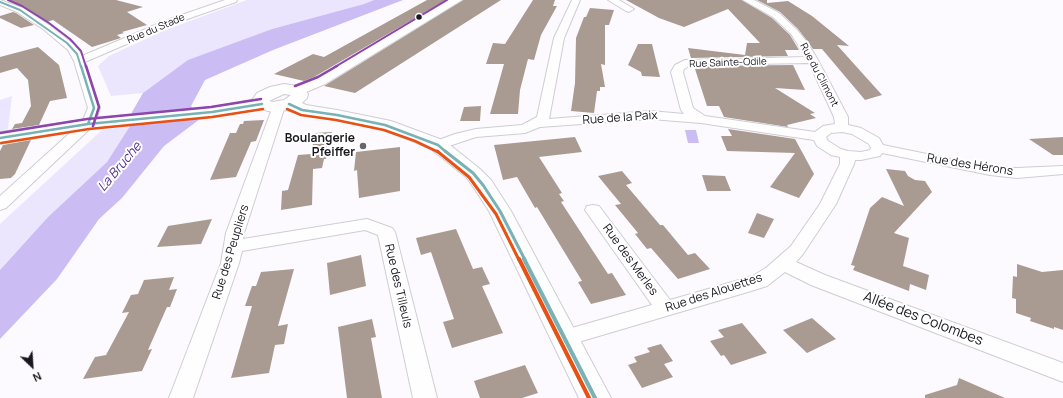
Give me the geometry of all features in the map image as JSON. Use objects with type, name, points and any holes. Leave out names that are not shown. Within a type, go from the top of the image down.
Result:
[{"type":"main road","points":[[0,138],[88,124],[212,112],[282,101],[302,110],[337,115],[385,125],[438,145],[473,173],[500,211],[595,398]]},
{"type":"street","points":[[0,2],[12,0]]},
{"type":"street","name":"Rue du Stade","points":[[79,60],[170,22],[233,0]]},
{"type":"street","points":[[282,101],[320,81],[457,0]]},
{"type":"street","points":[[538,123],[543,118],[545,110],[559,38],[576,0]]},
{"type":"street","points":[[612,0],[629,9]]},
{"type":"street","name":"Rue du Climont","points":[[747,0],[776,15],[794,32],[813,60],[841,117],[842,128]]},
{"type":"street","points":[[0,2],[20,10],[67,44],[77,54],[94,108],[88,124],[0,205]]},
{"type":"street","points":[[4,14],[20,10]]},
{"type":"street","name":"Rue Sainte-Odile","points":[[813,60],[699,62],[684,64],[679,67],[678,72],[687,110],[702,119],[749,125],[819,137]]},
{"type":"street","name":"Rue des Peupliers","points":[[181,398],[230,263],[235,233],[282,101]]},
{"type":"street","name":"Rue de la Paix","points":[[438,145],[476,133],[525,129],[538,123],[651,115],[702,119]]},
{"type":"street","points":[[842,128],[866,135],[874,141],[878,148],[875,153],[861,156],[848,155],[836,152],[822,143],[819,137],[821,133],[828,129],[842,128]]},
{"type":"street","name":"Rue des Hérons","points":[[878,148],[990,171],[1017,173],[1063,170]]},
{"type":"street","name":"Rue des Alouettes","points":[[564,338],[760,281],[774,272],[797,250],[828,204],[847,164],[848,155]]},
{"type":"street","name":"Rue des Merles","points":[[594,210],[666,309]]},
{"type":"street","name":"Rue des Tilleuls","points":[[234,246],[367,224],[386,232],[425,398]]},
{"type":"street","name":"Allée des Colombes","points":[[783,263],[818,280],[1063,373]]},
{"type":"shaded area","points":[[247,0],[374,0],[272,29],[189,60],[143,93],[111,96],[98,66],[109,56],[163,31]]},
{"type":"shaded area","points":[[12,96],[8,129],[0,131],[0,100]]},
{"type":"shaded area","points":[[130,126],[107,162],[48,217],[0,270],[0,224],[102,130]]},
{"type":"water","name":"La Bruche","points":[[374,0],[403,0],[273,50],[205,80],[191,106],[200,119],[164,146],[122,198],[99,219],[57,279],[0,339],[0,270],[48,217],[107,162],[130,126],[132,112],[143,93],[188,60],[272,29]]},
{"type":"water","points":[[685,130],[696,130],[699,143],[688,143]]},
{"type":"building","points":[[8,0],[116,0],[143,7],[127,12],[147,25],[122,32],[124,33],[117,35],[121,38],[92,47],[53,20],[47,22],[24,7]]},
{"type":"building","points":[[427,0],[446,0],[314,77],[304,81],[274,74],[313,54],[324,57]]},
{"type":"building","points":[[463,0],[501,0],[355,93],[324,86]]},
{"type":"building","points":[[533,0],[555,0],[553,6],[557,6],[541,35],[534,60],[528,59],[520,90],[518,114],[490,114],[504,64],[486,64],[493,43],[505,44]]},
{"type":"building","points":[[626,0],[742,0],[772,18],[790,35],[799,50],[785,50],[788,56],[691,58],[688,48],[745,55],[747,43],[760,43],[728,9],[684,27],[659,18]]},
{"type":"building","points":[[757,0],[767,0],[767,3],[788,1],[812,16],[849,46],[837,45],[882,95],[865,100],[822,49],[813,49],[798,29],[780,12]]},
{"type":"building","points":[[590,8],[614,10],[609,25],[605,25],[605,65],[601,64],[605,87],[600,87],[600,91],[597,91],[594,113],[571,111],[575,83],[576,38],[584,17],[586,17]]},
{"type":"building","points":[[13,12],[34,25],[21,28],[0,18],[0,16]]},
{"type":"building","points":[[638,44],[652,44],[660,77],[642,76],[641,72],[628,65]]},
{"type":"building","points":[[38,47],[59,65],[67,98],[50,101],[39,125],[12,129],[15,124],[22,123],[31,106],[28,80],[17,68],[0,73],[0,57]]},
{"type":"building","points":[[793,65],[805,90],[775,88],[815,113],[810,114],[816,118],[787,125],[788,127],[724,117],[719,106],[707,106],[694,66]]},
{"type":"building","points":[[481,106],[480,121],[460,121],[464,107]]},
{"type":"building","points":[[264,120],[256,141],[251,142],[236,177],[210,180],[230,133],[236,133],[240,124],[243,124],[244,121]]},
{"type":"building","points":[[728,129],[795,139],[814,174],[799,198],[770,187],[795,153],[727,151],[721,136],[732,136]]},
{"type":"building","points":[[332,132],[326,159],[324,159],[322,168],[313,169],[312,205],[281,210],[282,191],[288,190],[298,155],[311,154],[315,133]]},
{"type":"building","points":[[575,137],[582,152],[539,157],[562,193],[559,194],[564,201],[561,202],[608,274],[612,273],[626,295],[591,304],[578,282],[582,281],[517,177],[503,180],[494,145]]},
{"type":"building","points":[[1063,137],[1063,155],[1053,155],[1029,139]]},
{"type":"building","points":[[31,140],[15,174],[11,178],[0,179],[0,151],[3,145]]},
{"type":"building","points":[[400,147],[400,191],[359,198],[357,170],[354,171],[356,152]]},
{"type":"building","points":[[886,169],[905,171],[908,176],[915,180],[925,181],[932,192],[894,233],[909,238],[903,266],[929,275],[926,290],[910,284],[909,291],[853,270],[855,266],[851,265],[870,208],[882,197],[904,206]]},
{"type":"building","points":[[622,171],[632,183],[626,185],[660,225],[663,225],[688,255],[695,253],[710,269],[678,279],[651,248],[647,249],[635,234],[638,233],[615,205],[621,204],[598,176]]},
{"type":"building","points":[[702,175],[725,176],[731,191],[707,191]]},
{"type":"building","points":[[757,213],[774,219],[764,238],[748,233]]},
{"type":"building","points":[[212,219],[201,244],[157,247],[168,226]]},
{"type":"building","points":[[456,229],[473,269],[482,267],[490,284],[482,286],[503,333],[452,348],[443,322],[454,319],[431,252],[421,255],[416,238]]},
{"type":"building","points":[[361,255],[366,286],[330,295],[327,263]]},
{"type":"building","points":[[1017,264],[1042,272],[1063,270],[1063,330],[1054,327],[1054,329],[1030,321],[1031,318],[1016,313],[1016,299],[1012,298],[1013,276],[1017,277]]},
{"type":"building","points":[[294,269],[278,326],[288,324],[284,344],[275,345],[269,373],[231,378],[252,306],[245,306],[252,286],[256,286],[261,272]]},
{"type":"building","points":[[174,277],[169,290],[177,289],[170,307],[167,307],[148,350],[152,349],[142,371],[83,379],[95,357],[106,355],[129,312],[122,313],[131,295],[138,294],[144,280]]},
{"type":"building","points":[[812,318],[836,339],[807,353],[783,330]]},
{"type":"building","points":[[372,319],[376,337],[371,338],[382,398],[347,398],[338,327]]},
{"type":"building","points":[[742,323],[767,353],[731,365],[724,355],[721,356],[710,341],[724,337],[718,330]]},
{"type":"building","points":[[661,344],[673,361],[664,364],[673,377],[642,388],[628,365],[637,362],[634,357],[650,352],[647,348]]},
{"type":"building","points":[[525,365],[538,393],[522,398],[480,398],[474,381]]},
{"type":"building","points":[[959,378],[1005,398],[925,398],[925,395],[957,385]]},
{"type":"transit line","points":[[8,0],[22,6],[49,23],[70,39],[81,51],[99,107],[93,126]]},
{"type":"transit line","points":[[295,86],[318,77],[447,0]]},
{"type":"transit line","points":[[0,2],[20,10],[46,27],[67,43],[77,54],[94,108],[88,124]]},
{"type":"transit line","points":[[0,133],[87,119],[211,107],[261,99]]},
{"type":"transit line","points":[[0,138],[88,124],[212,112],[262,104]]},
{"type":"transit line","points":[[289,104],[302,110],[337,115],[385,125],[417,136],[438,145],[473,173],[483,185],[500,211],[595,398]]},
{"type":"transit line","points":[[1,143],[89,129],[212,117],[263,109]]},
{"type":"transit line","points":[[287,109],[301,115],[336,120],[384,130],[415,141],[435,149],[469,177],[496,214],[589,398]]},
{"type":"place","name":"Boulangerie Pfeiffer","points":[[363,146]]}]
